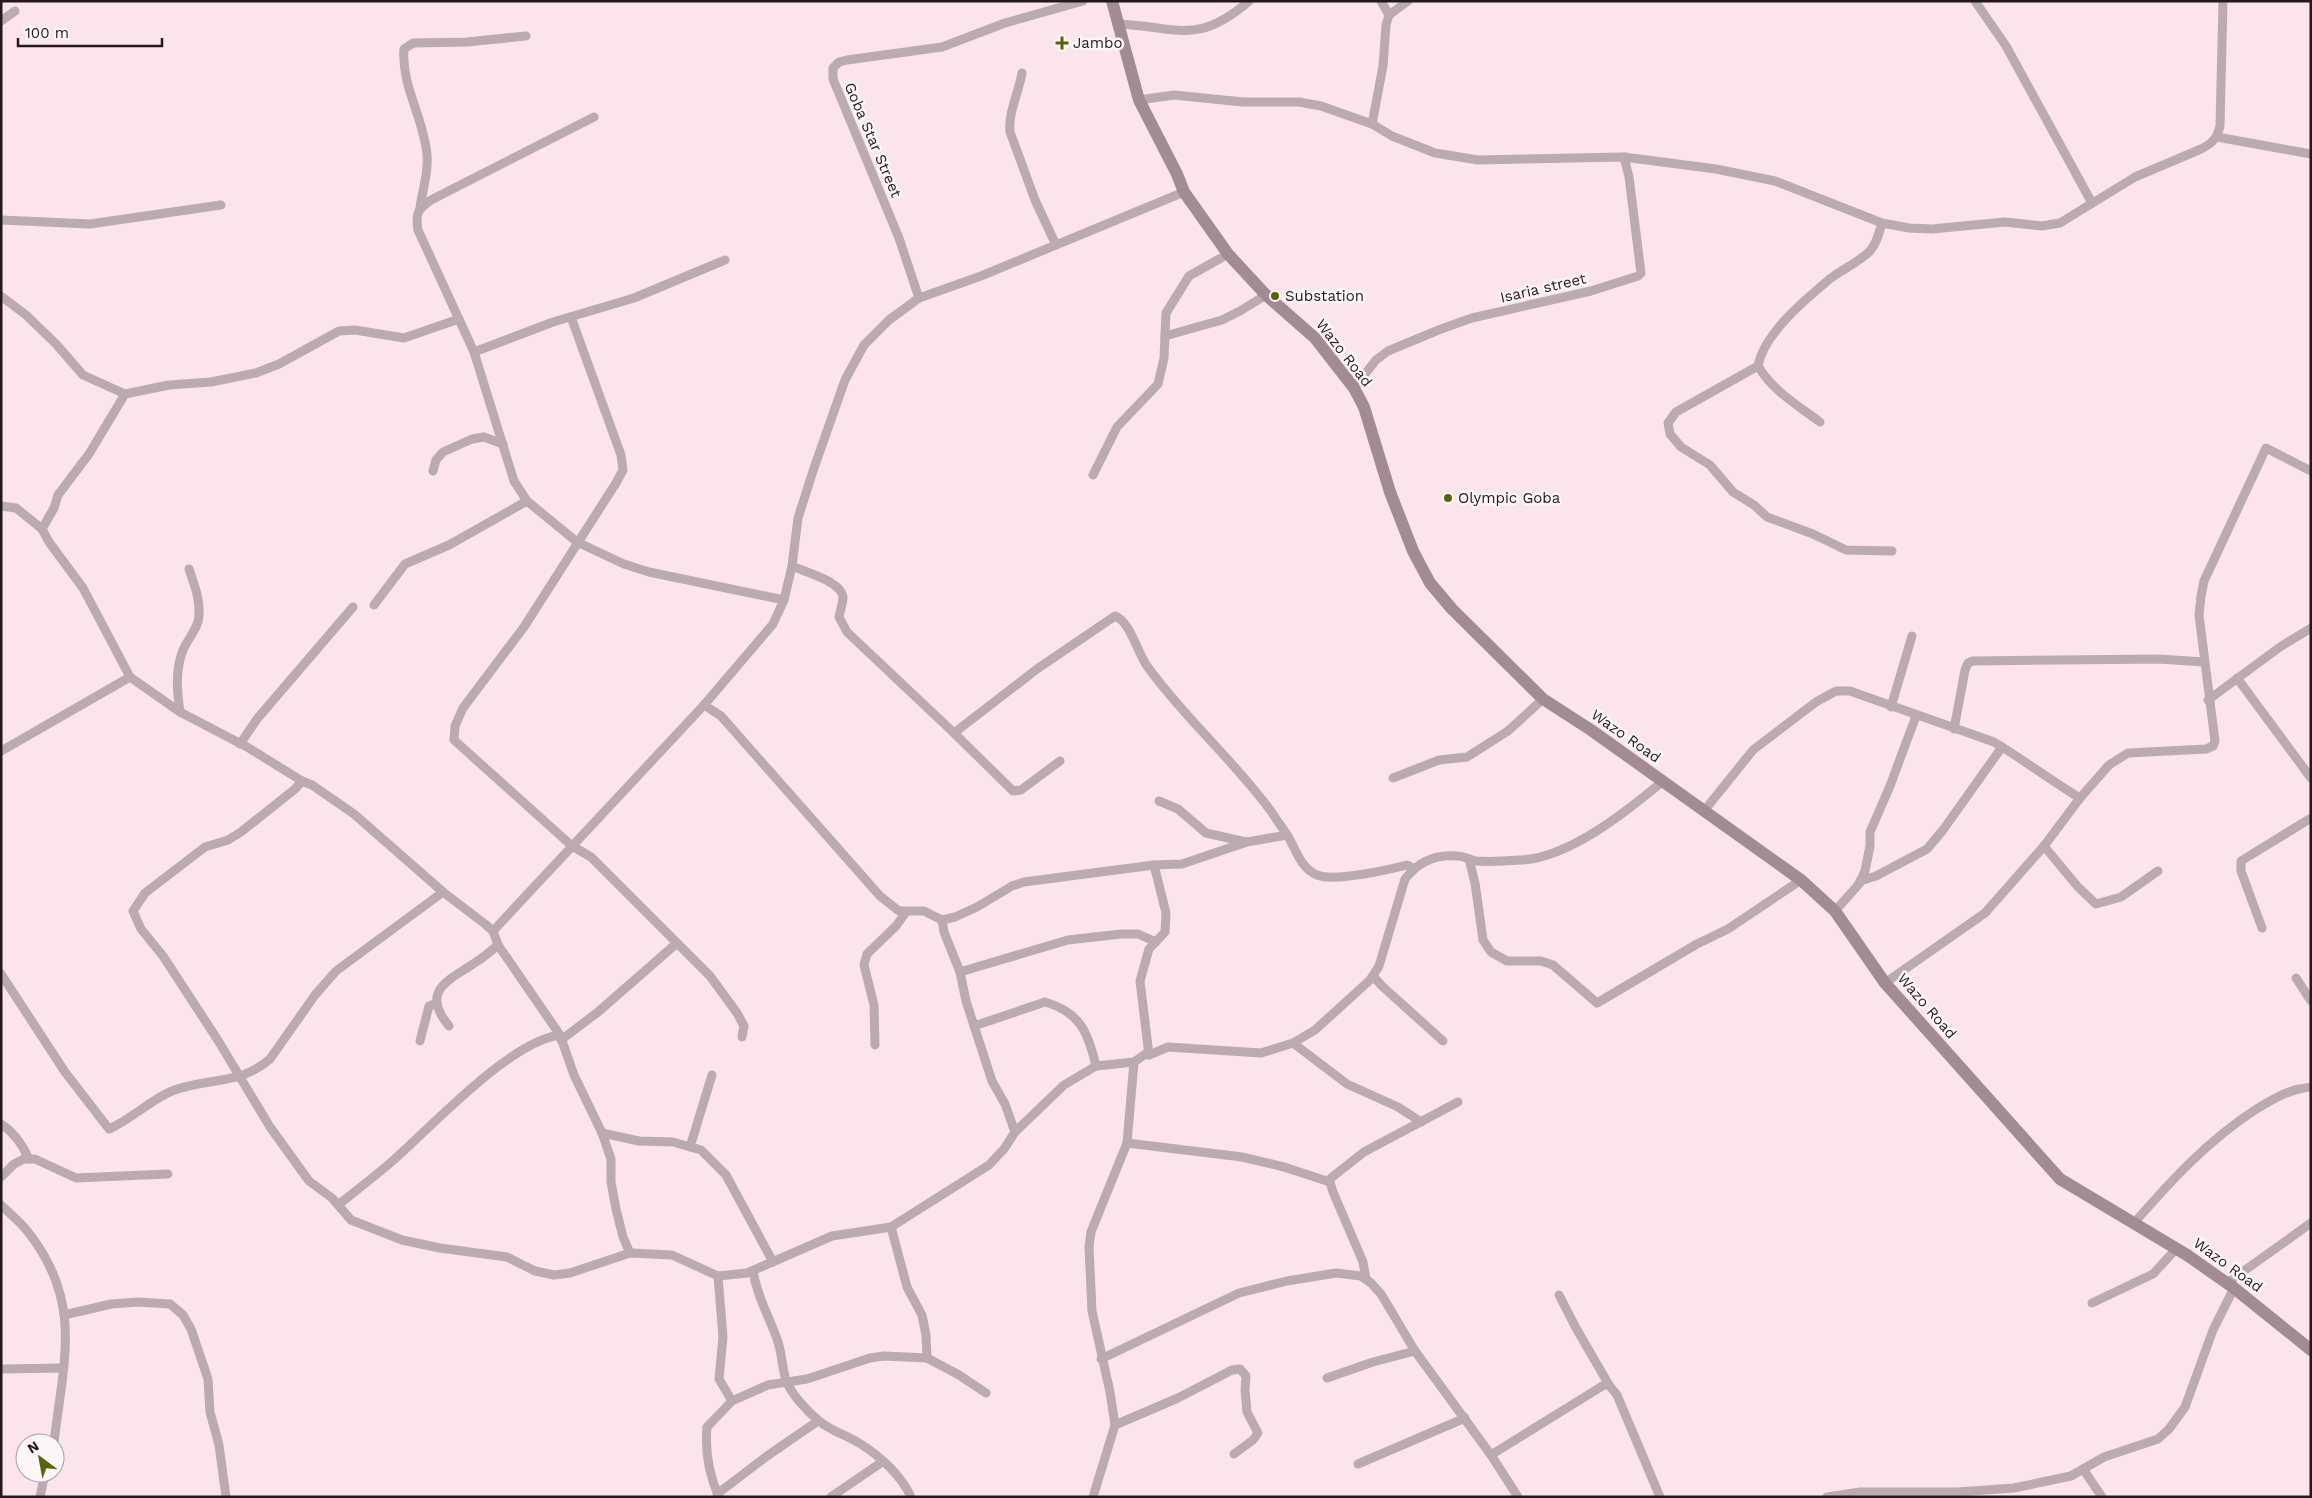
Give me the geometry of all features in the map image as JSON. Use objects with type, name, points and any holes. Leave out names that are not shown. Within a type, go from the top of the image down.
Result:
[{"type":"main road","name":"Wazo Road","points":[[1112,1],[1139,100],[1177,174],[1184,192],[1228,254],[1266,295],[1315,338],[1354,388],[1364,407],[1390,492],[1412,551],[1430,583],[1452,609],[1543,699],[1592,730],[1801,880],[1835,912],[1885,983],[2060,1179],[2177,1248],[2231,1286],[2311,1350]]},
{"type":"street","name":"Goba Star Street","points":[[920,298],[899,238],[833,79],[833,68],[839,62],[847,60],[942,47],[1005,23],[1083,1]]},
{"type":"street","points":[[1117,24],[1142,25],[1169,31],[1187,32],[1209,28],[1237,12],[1249,1]]},
{"type":"street","points":[[1381,1],[1389,15]]},
{"type":"street","points":[[1372,124],[1383,66],[1386,25],[1389,15],[1408,1]]},
{"type":"street","points":[[1975,1],[2006,46],[2092,203]]},
{"type":"street","points":[[1139,100],[1174,95],[1243,102],[1299,102],[1321,106],[1372,124],[1392,136],[1435,153],[1478,160],[1624,157],[1753,176],[1801,190],[1882,223],[1909,228],[1932,229],[2005,222],[2042,226],[2060,223],[2135,177],[2210,144],[2217,137],[2220,126],[2222,1]]},
{"type":"street","points":[[1,21],[15,11]]},
{"type":"street","points":[[526,36],[467,42],[413,43],[404,49],[403,60],[407,85],[427,154],[420,208],[416,218],[418,230],[474,352],[514,481],[527,500],[577,542],[624,564],[649,572],[784,600]]},
{"type":"street","points":[[1022,73],[1020,87],[1009,123],[1010,132],[1035,200],[1056,245]]},
{"type":"street","points":[[420,208],[448,191],[519,157],[594,117]]},
{"type":"street","points":[[2217,137],[2311,154]]},
{"type":"street","name":"Isaria street","points":[[1354,388],[1376,360],[1388,351],[1441,329],[1472,318],[1590,291],[1638,276],[1641,273],[1629,177],[1624,157]]},
{"type":"street","points":[[493,931],[704,705],[773,624],[784,600],[792,566],[798,518],[845,380],[864,345],[889,320],[920,298],[1184,192]]},
{"type":"street","points":[[1,220],[90,224],[221,205]]},
{"type":"street","points":[[1820,422],[1782,395],[1764,378],[1758,366],[1760,354],[1784,323],[1832,277],[1870,251],[1877,240],[1882,223]]},
{"type":"street","points":[[1093,474],[1117,427],[1158,384],[1162,372],[1166,312],[1189,276],[1228,254]]},
{"type":"street","points":[[474,352],[552,322],[634,298],[725,260]]},
{"type":"street","points":[[1165,336],[1222,320],[1240,312],[1266,295]]},
{"type":"street","points":[[1,296],[50,338],[83,375],[125,394],[169,385],[211,382],[256,373],[279,364],[339,331],[355,330],[404,338],[459,319]]},
{"type":"street","points":[[571,317],[621,455],[623,470],[604,503],[524,626],[463,708],[454,726],[454,740],[572,846],[591,857],[710,976],[737,1013],[744,1026],[742,1037]]},
{"type":"street","points":[[1758,366],[1676,412],[1668,423],[1670,434],[1681,447],[1710,465],[1734,492],[1754,505],[1767,517],[1794,526],[1846,550],[1892,551]]},
{"type":"street","points":[[42,528],[54,508],[58,495],[90,454],[125,394]]},
{"type":"street","points":[[433,471],[436,460],[443,452],[472,439],[484,437],[503,444]]},
{"type":"street","points":[[1885,983],[1985,913],[2044,846],[2080,798],[2109,765],[2128,753],[2211,747],[2215,741],[2208,700],[2199,615],[2204,581],[2266,448],[2311,471]]},
{"type":"street","points":[[374,605],[405,564],[442,548],[527,500]]},
{"type":"street","points":[[1,506],[16,508],[42,528],[49,542],[83,588],[130,677],[180,712],[312,785],[354,814],[443,892],[493,931],[498,945],[560,1037],[574,1075],[602,1133],[611,1159],[611,1182],[616,1209],[623,1237],[630,1253]]},
{"type":"street","points":[[792,566],[824,579],[840,590],[843,597],[839,617],[848,632],[1013,791],[1021,790],[1060,761]]},
{"type":"street","points":[[180,712],[177,690],[178,670],[183,650],[193,633],[199,616],[198,596],[189,569]]},
{"type":"street","points":[[240,744],[257,718],[353,607]]},
{"type":"street","points":[[954,733],[1037,669],[1115,616],[1122,620],[1128,628],[1145,664],[1155,678],[1252,784],[1287,835],[1306,868],[1319,876],[1348,877],[1407,865],[1413,868]]},
{"type":"street","points":[[2208,700],[2280,647],[2311,628]]},
{"type":"street","points":[[1891,707],[1912,636]]},
{"type":"street","points":[[1954,729],[1965,670],[1968,663],[1974,661],[2159,659],[2204,662]]},
{"type":"street","points":[[1,751],[130,677]]},
{"type":"street","points":[[2237,678],[2311,778]]},
{"type":"street","points":[[1704,811],[1753,750],[1823,698],[1836,691],[1850,692],[1994,742],[2044,777],[2080,798]]},
{"type":"street","points":[[1394,778],[1439,760],[1467,757],[1508,731],[1543,699]]},
{"type":"street","points":[[704,705],[721,716],[880,896],[899,911],[924,911],[942,920],[955,917],[977,907],[1012,886],[1024,882],[1154,865],[1182,864],[1196,861],[1246,842],[1287,835]]},
{"type":"street","points":[[1835,912],[1860,882],[1868,862],[1870,832],[1890,786],[1916,716]]},
{"type":"street","points":[[1860,882],[1876,876],[1927,849],[1943,830],[2002,747]]},
{"type":"street","points":[[302,781],[295,790],[241,832],[228,840],[205,847],[145,893],[133,911],[141,929],[162,956],[240,1076],[270,1127],[309,1181],[338,1205],[350,1220],[402,1240],[440,1248],[507,1257],[535,1271],[554,1275],[570,1273],[630,1253],[672,1256],[718,1276],[733,1276],[753,1271],[832,1236],[891,1227],[989,1165],[1004,1149],[1015,1132],[1064,1085],[1096,1066],[1134,1062],[1147,1052],[1149,1055],[1168,1047],[1262,1052],[1293,1043],[1314,1030],[1373,976],[1380,966],[1405,879],[1413,868],[1433,858],[1458,856],[1469,859],[1524,860],[1559,852],[1626,812],[1662,782]]},
{"type":"street","points":[[1159,801],[1178,809],[1206,833],[1246,842]]},
{"type":"street","points":[[2262,928],[2240,871],[2241,861],[2311,818]]},
{"type":"street","points":[[2044,846],[2078,887],[2096,904],[2121,897],[2158,871]]},
{"type":"street","points":[[1469,859],[1475,883],[1483,940],[1491,952],[1507,961],[1541,961],[1553,965],[1597,1003],[1697,944],[1728,928],[1801,880]]},
{"type":"street","points":[[1149,1055],[1140,981],[1150,949],[1165,932],[1166,913],[1154,865]]},
{"type":"street","points":[[1,974],[65,1072],[108,1129],[175,1090],[240,1076],[251,1072],[270,1059],[315,995],[336,972],[443,892]]},
{"type":"street","points":[[875,1044],[874,1005],[864,965],[867,954],[896,926],[906,912]]},
{"type":"street","points":[[942,920],[944,932],[960,972],[974,1026],[992,1081],[1005,1104],[1015,1132]]},
{"type":"street","points":[[960,972],[1068,940],[1138,934],[1156,942]]},
{"type":"street","points":[[338,1205],[396,1159],[476,1085],[517,1054],[541,1039],[560,1037],[598,1012],[677,943]]},
{"type":"street","points":[[449,1026],[439,1013],[437,993],[446,981],[498,945]]},
{"type":"street","points":[[1373,976],[1443,1041]]},
{"type":"street","points":[[2296,978],[2311,1001]]},
{"type":"street","points":[[974,1026],[998,1016],[1045,1002],[1071,1013],[1089,1037],[1096,1066]]},
{"type":"street","points":[[420,1041],[429,1006],[437,1003]]},
{"type":"street","points":[[1293,1043],[1347,1084],[1398,1107],[1421,1122]]},
{"type":"street","points":[[1093,1497],[1115,1425],[1110,1392],[1101,1359],[1092,1312],[1089,1247],[1091,1232],[1126,1143],[1134,1062]]},
{"type":"street","points":[[690,1147],[712,1075]]},
{"type":"street","points":[[2134,1223],[2186,1165],[2228,1127],[2284,1093],[2311,1087]]},
{"type":"street","points":[[1366,1279],[1363,1262],[1330,1182],[1334,1174],[1364,1152],[1458,1102]]},
{"type":"street","points":[[1,1124],[16,1138],[29,1159]]},
{"type":"street","points":[[602,1133],[639,1141],[673,1142],[701,1150],[726,1175],[773,1262]]},
{"type":"street","points":[[1126,1143],[1242,1157],[1284,1167],[1330,1182]]},
{"type":"street","points":[[1,1177],[14,1164],[29,1159],[35,1159],[76,1178],[168,1174]]},
{"type":"street","points":[[1,1205],[28,1230],[49,1262],[64,1301],[66,1352],[55,1433]]},
{"type":"street","points":[[1827,1497],[1860,1492],[1996,1491],[2066,1478],[2104,1457],[2158,1439],[2169,1430],[2185,1408],[2231,1286],[2311,1223]]},
{"type":"street","points":[[891,1227],[907,1287],[922,1314],[926,1335],[927,1358]]},
{"type":"street","points":[[2092,1303],[2153,1274],[2177,1248]]},
{"type":"street","points":[[753,1271],[760,1300],[778,1342],[786,1380],[800,1401],[818,1421],[835,1432],[859,1443],[882,1462],[900,1478],[911,1497]]},
{"type":"street","points":[[1101,1359],[1239,1293],[1287,1280],[1336,1272],[1348,1273],[1366,1279],[1381,1294],[1415,1350],[1491,1455],[1518,1497]]},
{"type":"street","points":[[718,1276],[723,1337],[718,1378],[732,1401]]},
{"type":"street","points":[[1559,1294],[1576,1328],[1617,1395],[1659,1496]]},
{"type":"street","points":[[64,1315],[110,1304],[138,1302],[170,1304],[183,1315],[191,1329],[208,1380],[210,1412],[219,1445],[226,1497]]},
{"type":"street","points":[[1327,1378],[1415,1350]]},
{"type":"street","points":[[818,1421],[718,1495],[708,1463],[706,1427],[732,1401],[768,1385],[786,1380],[807,1379],[870,1358],[884,1356],[927,1358],[959,1374],[986,1393]]},
{"type":"street","points":[[1,1369],[63,1368]]},
{"type":"street","points":[[1115,1425],[1178,1398],[1232,1370],[1240,1368],[1246,1376],[1245,1390],[1248,1412],[1258,1433],[1253,1440],[1234,1454]]},
{"type":"street","points":[[1491,1455],[1604,1385],[1609,1384]]},
{"type":"street","points":[[1358,1464],[1465,1418]]},
{"type":"street","points":[[832,1497],[882,1462]]},
{"type":"street","points":[[2084,1469],[2102,1497]]},
{"type":"street","points":[[40,1497],[43,1483]]},
{"type":"place","name":"Jambo","points":[[1062,43]]},
{"type":"place","name":"Substation","points":[[1275,296]]},
{"type":"place","name":"Olympic Goba","points":[[1448,498]]}]
